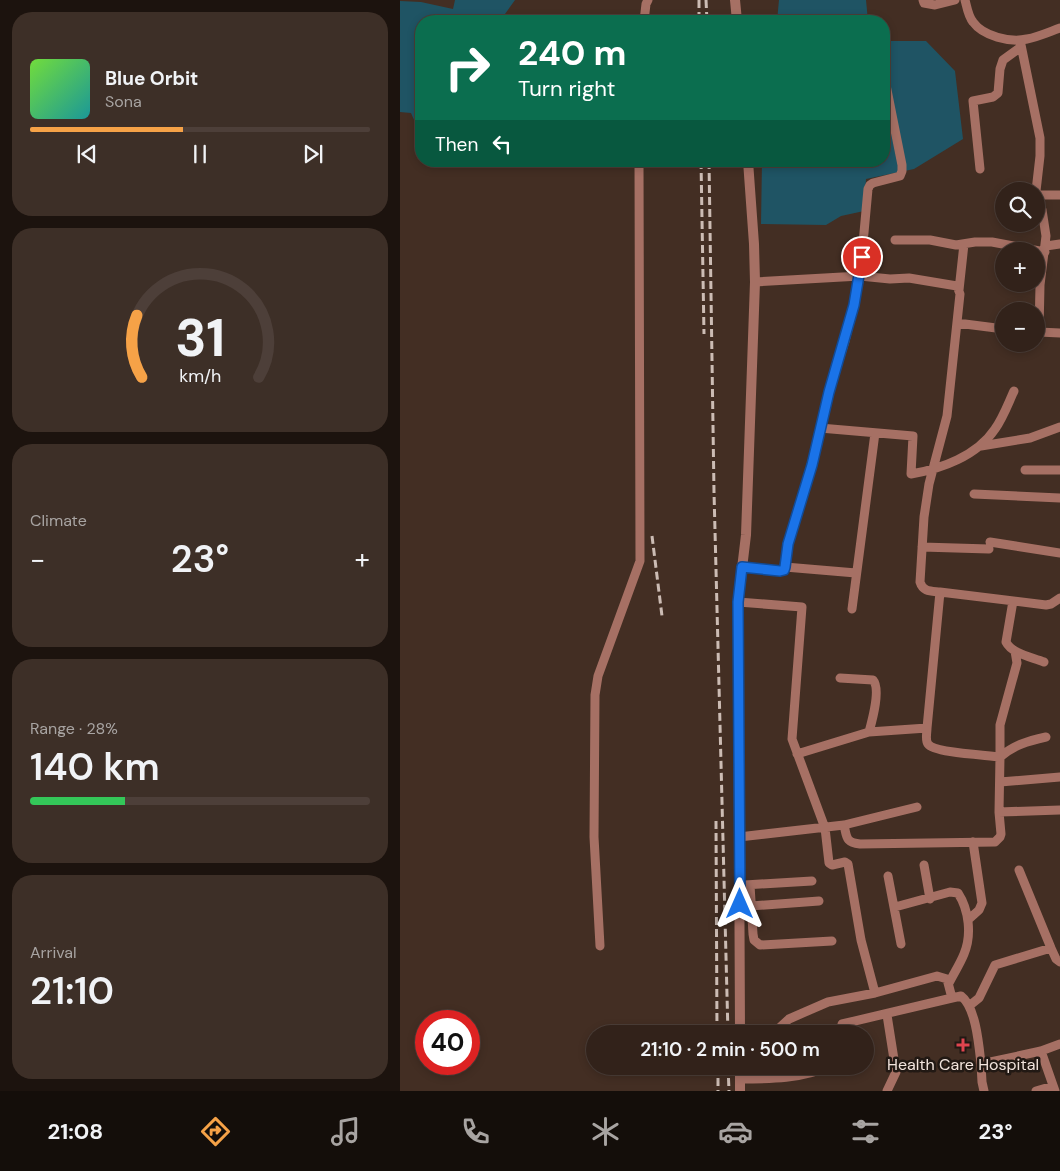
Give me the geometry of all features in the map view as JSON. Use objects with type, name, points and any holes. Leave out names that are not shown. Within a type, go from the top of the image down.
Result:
[{"type":"street","points":[[645,15],[648,0]]},
{"type":"street","points":[[735,0],[736,15]]},
{"type":"street","points":[[923,0],[924,3],[930,5],[955,0]]},
{"type":"street","points":[[965,0],[972,22],[978,28],[1021,44]]},
{"type":"street","points":[[980,169],[973,101],[993,97],[998,92],[1000,69],[1003,60],[1010,53],[1028,39],[1060,28]]},
{"type":"street","points":[[1021,44],[1040,138],[1037,182]]},
{"type":"street","points":[[742,567],[780,571],[784,570],[785,567],[788,544],[812,465],[829,392],[850,323],[860,276],[868,189],[874,183],[900,176],[902,171],[890,103]]},
{"type":"street","points":[[600,946],[594,837],[595,695],[598,676],[640,561],[639,167]]},
{"type":"street","points":[[748,167],[755,282],[746,535],[738,602],[739,837],[745,885],[751,906],[754,940],[760,945],[832,941]]},
{"type":"street","points":[[1045,194],[1060,194]]},
{"type":"street","points":[[895,240],[930,240],[956,245],[975,242],[995,242]]},
{"type":"street","points":[[964,244],[947,416],[932,470],[924,517],[920,582],[925,590],[1046,605],[1060,598]]},
{"type":"street","points":[[1045,249],[1060,244]]},
{"type":"street","points":[[755,282],[860,276],[884,279],[909,278],[955,285],[959,290]]},
{"type":"street","points":[[957,323],[995,327]]},
{"type":"street","points":[[1045,332],[1060,333]]},
{"type":"street","points":[[981,446],[995,429],[1014,391]]},
{"type":"street","points":[[820,428],[913,436],[911,474],[932,470],[981,446],[1030,438],[1060,428]]},
{"type":"street","points":[[852,609],[875,433]]},
{"type":"street","points":[[1025,470],[1060,470]]},
{"type":"street","points":[[974,494],[1060,498]]},
{"type":"street","points":[[922,547],[989,545],[1060,553]]},
{"type":"street","points":[[785,567],[856,573]]},
{"type":"street","points":[[940,592],[927,728],[927,740],[932,747],[953,752],[1000,757],[1022,743],[1046,737]]},
{"type":"street","points":[[1013,601],[1006,642],[1008,647],[1044,662]]},
{"type":"street","points":[[738,602],[802,606],[792,739],[825,828],[829,863],[832,865],[847,862],[849,866],[861,940],[875,993]]},
{"type":"street","points":[[844,825],[848,841],[851,843],[995,842],[998,840],[1001,834],[999,812],[1000,725],[1017,663],[1015,651]]},
{"type":"street","points":[[840,678],[873,680],[875,682],[874,710],[869,732]]},
{"type":"street","points":[[797,754],[869,732],[927,728]]},
{"type":"street","points":[[1000,782],[1060,777]]},
{"type":"street","points":[[739,837],[844,825],[917,807]]},
{"type":"street","points":[[999,812],[1060,810]]},
{"type":"street","points":[[969,919],[979,910],[982,902],[973,842]]},
{"type":"street","points":[[924,865],[930,899]]},
{"type":"street","points":[[1020,870],[1051,948],[1056,959],[1060,962]]},
{"type":"street","points":[[888,876],[901,944]]},
{"type":"street","points":[[745,885],[812,881]]},
{"type":"street","points":[[740,1025],[745,885]]},
{"type":"street","points":[[894,907],[930,899],[950,892],[958,893],[969,919],[964,954],[949,983]]},
{"type":"street","points":[[751,906],[819,901]]},
{"type":"street","points":[[969,1006],[979,998],[995,965],[1051,948]]},
{"type":"street","points":[[782,1025],[789,1019],[828,1002],[875,993],[932,976],[943,977],[949,983],[952,998]]},
{"type":"street","points":[[842,1024],[887,1015],[961,996],[969,1006],[978,1039],[984,1091]]},
{"type":"street","points":[[887,1015],[896,1072],[887,1091]]},
{"type":"street","points":[[981,1064],[1040,1051],[1060,1044]]},
{"type":"street","points":[[1036,1091],[1054,1089],[1040,1051]]},
{"type":"street","points":[[740,1075],[740,1091]]},
{"type":"street","points":[[740,1079],[782,1079],[803,1075]]},
{"type":"water","points":[[455,0],[515,0],[504,15],[415,15],[415,122],[411,113],[400,112],[400,1],[421,2],[453,9]]},
{"type":"water","points":[[779,0],[866,0],[867,15],[778,15]]},
{"type":"water","points":[[890,41],[926,41],[955,71],[963,139],[914,169],[866,179],[864,211],[841,216],[826,225],[761,224],[762,167],[890,167]]},
{"type":"railway","points":[[699,0],[699,15]]},
{"type":"railway","points":[[706,0],[707,15]]},
{"type":"railway","points":[[701,167],[704,334]]},
{"type":"railway","points":[[709,167],[714,492],[728,1025]]},
{"type":"railway","points":[[652,536],[662,616]]},
{"type":"railway","points":[[716,821],[717,1025]]},
{"type":"railway","points":[[718,1075],[718,1091]]},
{"type":"railway","points":[[728,1075],[729,1091]]},
{"type":"place","name":"Health Care Hospital","points":[[963,1045]]},
{"type":"route","points":[[740,904],[738,602],[742,567],[784,570],[788,544],[812,465],[829,392],[854,305],[862,257]]}]
